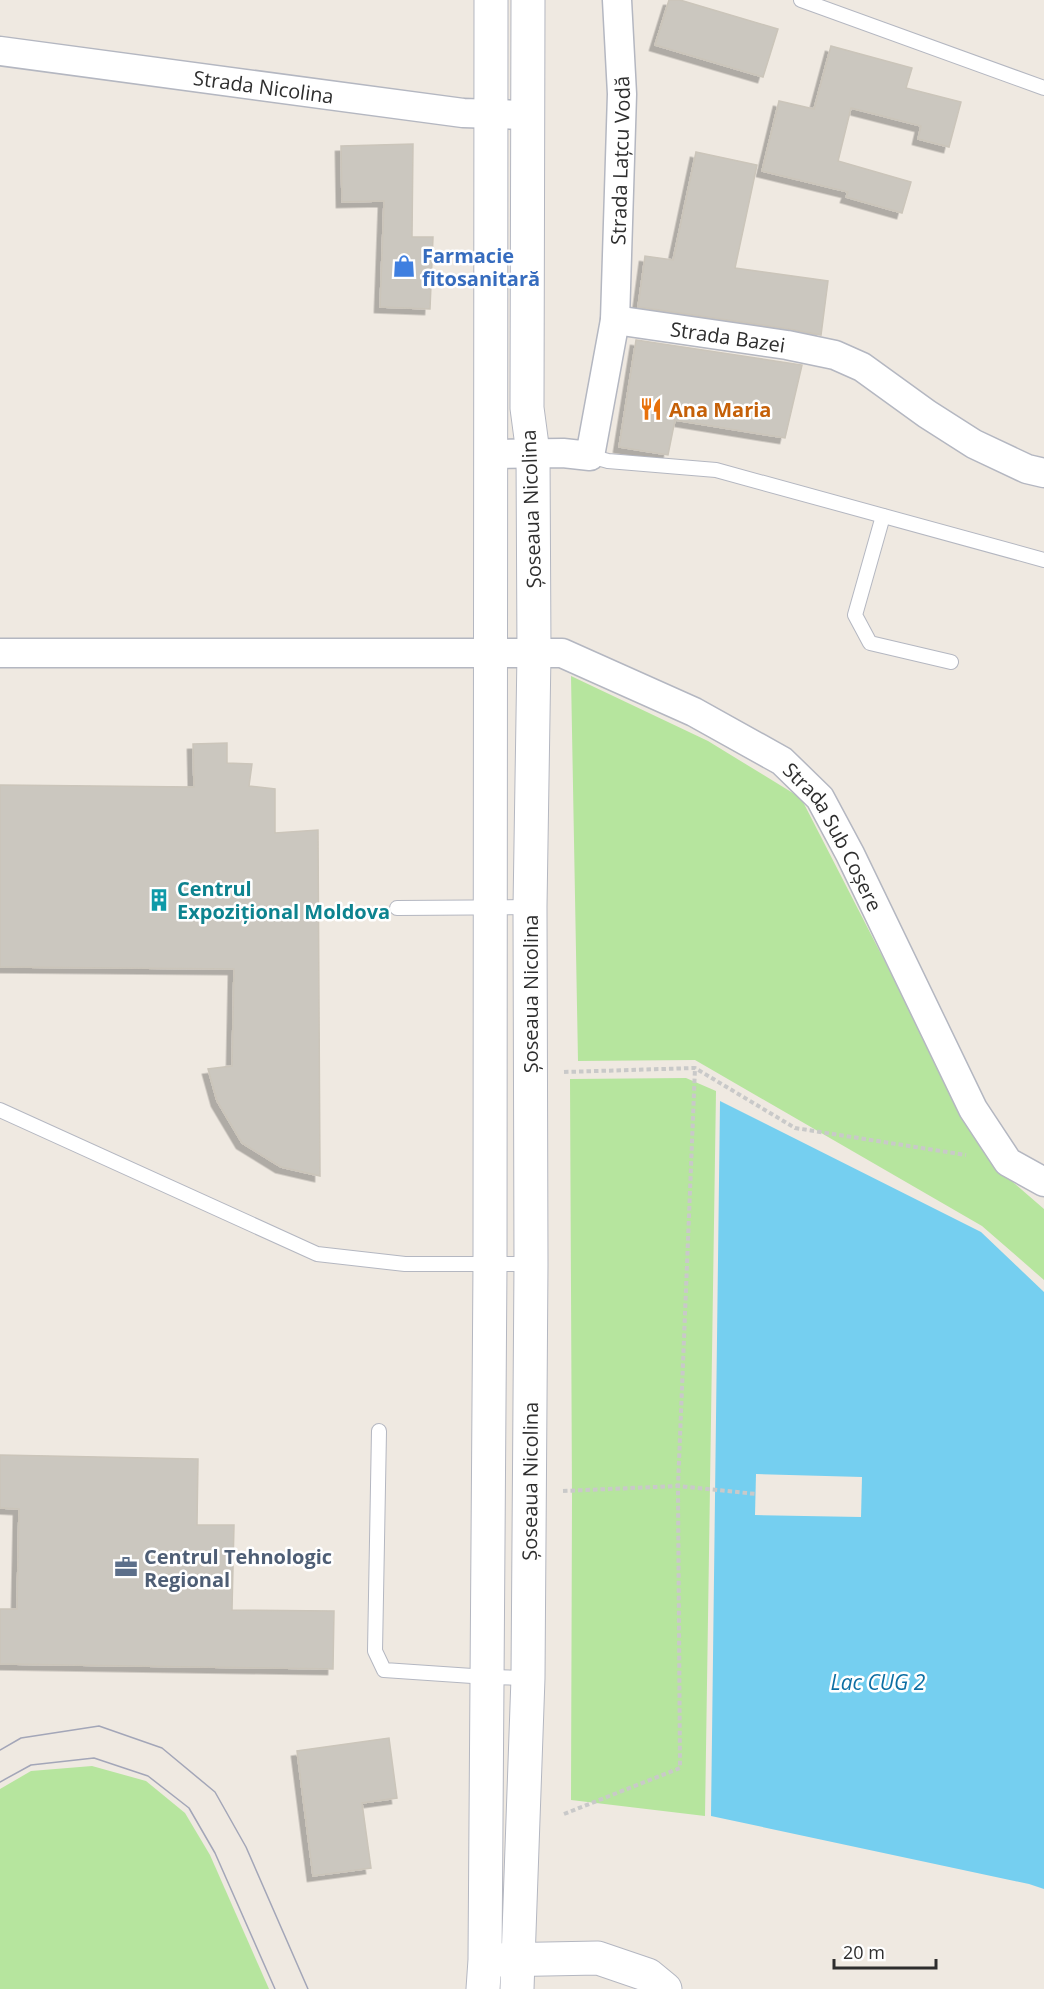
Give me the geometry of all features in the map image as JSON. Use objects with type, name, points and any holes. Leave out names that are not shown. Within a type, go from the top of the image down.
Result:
[{"type":"main road","name":"Șoseaua Nicolina","points":[[491,0],[492,454],[489,654],[491,908],[487,1677],[501,1975]]},
{"type":"main road","name":"Șoseaua Nicolina","points":[[501,1975],[528,1678],[531,1264],[530,907],[534,653],[533,453],[527,408],[528,0]]},
{"type":"main road","points":[[501,1975],[598,1958],[648,1975],[665,1989]]},
{"type":"street","name":"Strada Lațcu Vodă","points":[[615,320],[622,94],[617,0]]},
{"type":"street","name":"Strada Nicolina","points":[[0,51],[463,113],[528,116]]},
{"type":"street","points":[[492,454],[533,453],[590,456],[615,320]]},
{"type":"street","name":"Strada Bazei","points":[[615,320],[787,345],[835,355],[862,367],[927,414],[974,444],[1027,469],[1044,473]]},
{"type":"street","name":"Strada Sub Coșere","points":[[0,653],[561,653],[694,712],[782,761],[820,798],[850,854],[973,1109],[1008,1162],[1044,1182]]},
{"type":"lane","points":[[801,0],[1044,88]]},
{"type":"lane","points":[[590,456],[608,461],[716,470],[1044,560]]},
{"type":"lane","points":[[883,516],[855,615],[870,643],[951,662]]},
{"type":"lane","points":[[397,908],[530,907]]},
{"type":"lane","points":[[0,1110],[317,1254],[405,1264],[531,1264]]},
{"type":"lane","points":[[379,1431],[375,1651],[384,1670],[528,1678]]},
{"type":"path","points":[[564,1814],[680,1768],[678,1486],[695,1068]]},
{"type":"path","points":[[563,1072],[695,1068],[795,1128],[1008,1162]]},
{"type":"path","points":[[562,1492],[678,1486],[756,1494]]},
{"type":"green space","points":[[571,676],[708,741],[801,798],[955,1098],[991,1163],[1044,1209],[1044,1280],[982,1226],[695,1060],[578,1061]]},
{"type":"green space","points":[[686,1078],[716,1091],[705,1816],[571,1800],[570,1079]]},
{"type":"green space","points":[[92,1766],[146,1781],[185,1813],[210,1855],[269,1989],[0,1989],[0,1789],[31,1771]]},
{"type":"water","name":"Lac CUG 2","points":[[720,1101],[981,1232],[1044,1292],[1044,1889],[711,1816]]},
{"type":"pier","points":[[756,1474],[862,1477],[861,1517],[755,1515]]},
{"type":"building","points":[[669,0],[680,0],[778,29],[763,77],[655,45]]},
{"type":"building","points":[[831,46],[912,68],[906,88],[961,102],[949,147],[918,139],[921,126],[851,108],[838,161],[911,182],[902,213],[846,197],[848,192],[762,171],[779,101],[814,109]]},
{"type":"building","points":[[413,144],[412,237],[433,237],[430,309],[380,307],[384,201],[342,202],[341,146]]},
{"type":"building","points":[[696,152],[757,165],[735,268],[828,281],[821,335],[638,307],[645,256],[673,260]]},
{"type":"building","points":[[636,340],[802,365],[785,438],[675,420],[668,455],[619,447]]},
{"type":"building","name":"Centrul Expozițional Moldova","points":[[227,743],[227,763],[252,764],[249,786],[275,789],[275,833],[318,830],[320,1176],[281,1167],[242,1143],[217,1101],[208,1069],[232,1066],[234,969],[0,967],[0,785],[194,787],[193,744]]},
{"type":"building","name":"Centrul Tehnologic Regional","points":[[0,1455],[198,1459],[197,1525],[234,1525],[232,1610],[334,1611],[333,1669],[0,1664],[0,1609],[17,1609],[19,1509],[0,1508]]},
{"type":"building","points":[[389,1738],[397,1798],[362,1803],[371,1868],[313,1876],[297,1751]]},
{"type":"tram line","points":[[0,1750],[21,1738],[99,1726],[162,1748],[215,1792],[246,1847],[308,1989]]},
{"type":"tram line","points":[[0,1782],[31,1765],[94,1758],[148,1776],[189,1808],[215,1853],[275,1989]]},
{"type":"place","name":"Farmacie fitosanitară","points":[[404,266]]},
{"type":"place","name":"Ana Maria","points":[[651,409]]},
{"type":"place","name":"Centrul Expozițional Moldova","points":[[159,900]]},
{"type":"place","name":"Centrul Tehnologic Regional","points":[[126,1567]]}]
